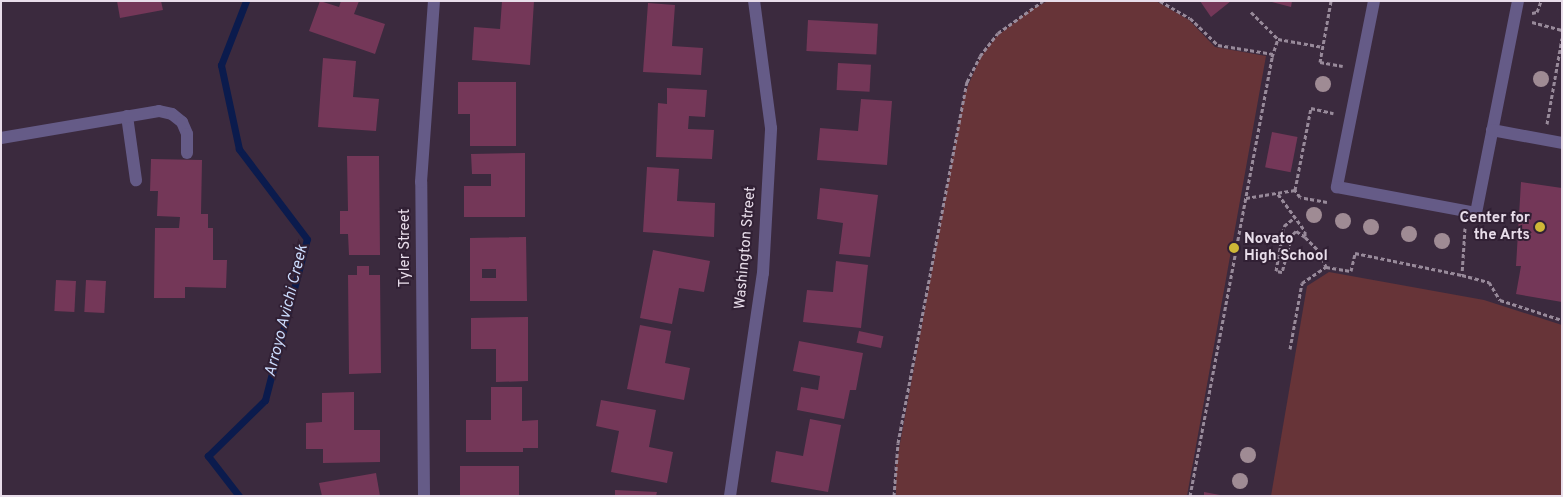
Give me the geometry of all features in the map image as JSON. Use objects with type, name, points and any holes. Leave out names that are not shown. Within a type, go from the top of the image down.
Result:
[{"type":"street","name":"Tyler Street","points":[[424,496],[421,182],[434,1]]},
{"type":"street","name":"Washington Street","points":[[730,496],[764,264],[770,128],[754,1]]},
{"type":"street","points":[[1374,1],[1337,187],[1476,213],[1518,1]]},
{"type":"street","points":[[1,138],[159,111],[172,114],[182,122],[187,134],[188,153]]},
{"type":"street","points":[[127,116],[136,180]]},
{"type":"street","points":[[1492,130],[1562,143]]},
{"type":"path","points":[[894,496],[898,443],[967,82],[980,56],[998,33],[1043,1]]},
{"type":"path","points":[[1160,1],[1190,18],[1218,45],[1273,54]]},
{"type":"path","points":[[1331,1],[1320,62],[1343,66],[1342,76]]},
{"type":"path","points":[[1251,12],[1278,39],[1323,47]]},
{"type":"path","points":[[1550,26],[1562,30]]},
{"type":"path","points":[[1544,140],[1562,38]]},
{"type":"path","points":[[1190,496],[1273,54],[1278,39]]},
{"type":"path","points":[[1329,202],[1300,197],[1296,190],[1311,108],[1336,114],[1337,104]]},
{"type":"path","points":[[1246,198],[1296,190]]},
{"type":"path","points":[[1278,194],[1305,231],[1305,237]]},
{"type":"path","points":[[1462,275],[1467,212]]},
{"type":"path","points":[[1294,218],[1284,226],[1276,271],[1282,272],[1292,235],[1296,231],[1320,252],[1326,267]]},
{"type":"path","points":[[1456,226],[1472,229]]},
{"type":"path","points":[[1290,349],[1302,283],[1326,267],[1351,271],[1355,253],[1489,282],[1500,300],[1562,320]]},
{"type":"shaded area","points":[[1048,1],[1156,1],[1189,20],[1215,47],[1266,56],[1187,496],[896,496],[896,465],[964,95],[980,58],[996,37],[1030,10]]},
{"type":"shaded area","points":[[1329,272],[1484,300],[1562,325],[1562,496],[1271,496],[1307,286]]},
{"type":"building","points":[[117,1],[161,1],[163,10],[120,18]]},
{"type":"building","points":[[320,1],[339,7],[341,1],[359,1],[354,14],[385,24],[375,54],[309,31]]},
{"type":"building","points":[[502,1],[534,1],[530,65],[472,60],[474,27],[500,29]]},
{"type":"building","points":[[1200,1],[1231,1],[1211,17]]},
{"type":"building","points":[[1268,1],[1292,1],[1291,7]]},
{"type":"building","points":[[648,3],[675,5],[672,46],[703,48],[701,75],[643,72]]},
{"type":"building","points":[[808,20],[878,24],[876,55],[806,51]]},
{"type":"building","points":[[323,58],[356,61],[353,97],[379,99],[376,131],[318,127]]},
{"type":"building","points":[[838,63],[871,65],[870,92],[837,90]]},
{"type":"building","points":[[458,82],[516,82],[516,146],[470,146],[470,114],[458,114]]},
{"type":"building","points":[[667,88],[707,90],[705,117],[689,116],[688,129],[714,130],[712,159],[656,157],[658,103],[667,104]]},
{"type":"building","points":[[861,99],[892,101],[887,165],[817,160],[820,128],[858,131]]},
{"type":"building","points":[[1272,132],[1298,137],[1291,172],[1265,167]]},
{"type":"building","points":[[525,153],[525,217],[464,217],[464,186],[491,186],[491,174],[472,174],[471,154]]},
{"type":"building","points":[[347,156],[379,156],[380,255],[349,255],[348,234],[340,234],[340,211],[348,211]]},
{"type":"building","points":[[151,159],[202,160],[201,214],[208,214],[208,228],[213,228],[213,260],[227,260],[226,288],[185,287],[185,298],[154,298],[155,228],[179,228],[180,217],[157,216],[158,191],[150,191]]},
{"type":"building","points":[[647,167],[679,169],[677,201],[715,203],[714,237],[643,232]]},
{"type":"building","name":"Center for the Arts","points":[[1521,182],[1562,188],[1562,302],[1516,294],[1521,266],[1516,266]]},
{"type":"building","points":[[820,188],[878,195],[870,257],[839,254],[843,223],[817,219]]},
{"type":"building","points":[[526,237],[527,301],[470,301],[470,238]],"holes":[[[482,269],[496,269],[496,278],[482,278]]]},
{"type":"building","points":[[653,250],[710,261],[704,292],[679,288],[672,324],[640,318]]},
{"type":"building","points":[[836,261],[868,265],[861,328],[803,322],[807,290],[833,292]]},
{"type":"building","points":[[357,266],[369,266],[369,275],[380,275],[381,373],[349,374],[348,275],[357,275]]},
{"type":"building","points":[[56,280],[76,281],[74,312],[54,311]]},
{"type":"building","points":[[86,280],[106,281],[104,313],[84,312]]},
{"type":"building","points":[[528,317],[528,381],[496,382],[496,349],[471,349],[471,318]]},
{"type":"building","points":[[640,325],[671,331],[665,363],[690,368],[684,400],[627,389]]},
{"type":"building","points":[[859,331],[883,336],[881,348],[857,343]]},
{"type":"building","points":[[799,341],[863,353],[856,390],[850,390],[844,419],[797,410],[801,387],[818,390],[820,376],[793,371]]},
{"type":"building","points":[[491,387],[522,387],[522,421],[538,420],[538,448],[523,448],[523,452],[466,452],[466,420],[491,420]]},
{"type":"building","points":[[354,392],[354,430],[380,430],[380,462],[323,463],[323,449],[306,449],[306,423],[322,422],[322,393]]},
{"type":"building","points":[[601,400],[656,410],[649,447],[673,452],[667,483],[611,472],[619,431],[596,426]]},
{"type":"building","points":[[810,419],[841,425],[828,492],[771,482],[776,451],[803,456]]},
{"type":"building","points":[[460,466],[519,466],[519,496],[460,496]]},
{"type":"building","points":[[376,473],[380,496],[322,496],[319,483]]},
{"type":"building","points":[[615,490],[657,492],[656,496],[615,496]]},
{"type":"building","points":[[1204,492],[1220,495],[1220,496],[1204,496]]},
{"type":"waterway","name":"Arroyo Avichi Creek","points":[[239,496],[208,456],[265,400],[307,239],[239,149],[221,65],[246,1]]},
{"type":"place","name":"Center for the Arts","points":[[1540,227]]},
{"type":"place","name":"Novato High School","points":[[1234,248]]}]
